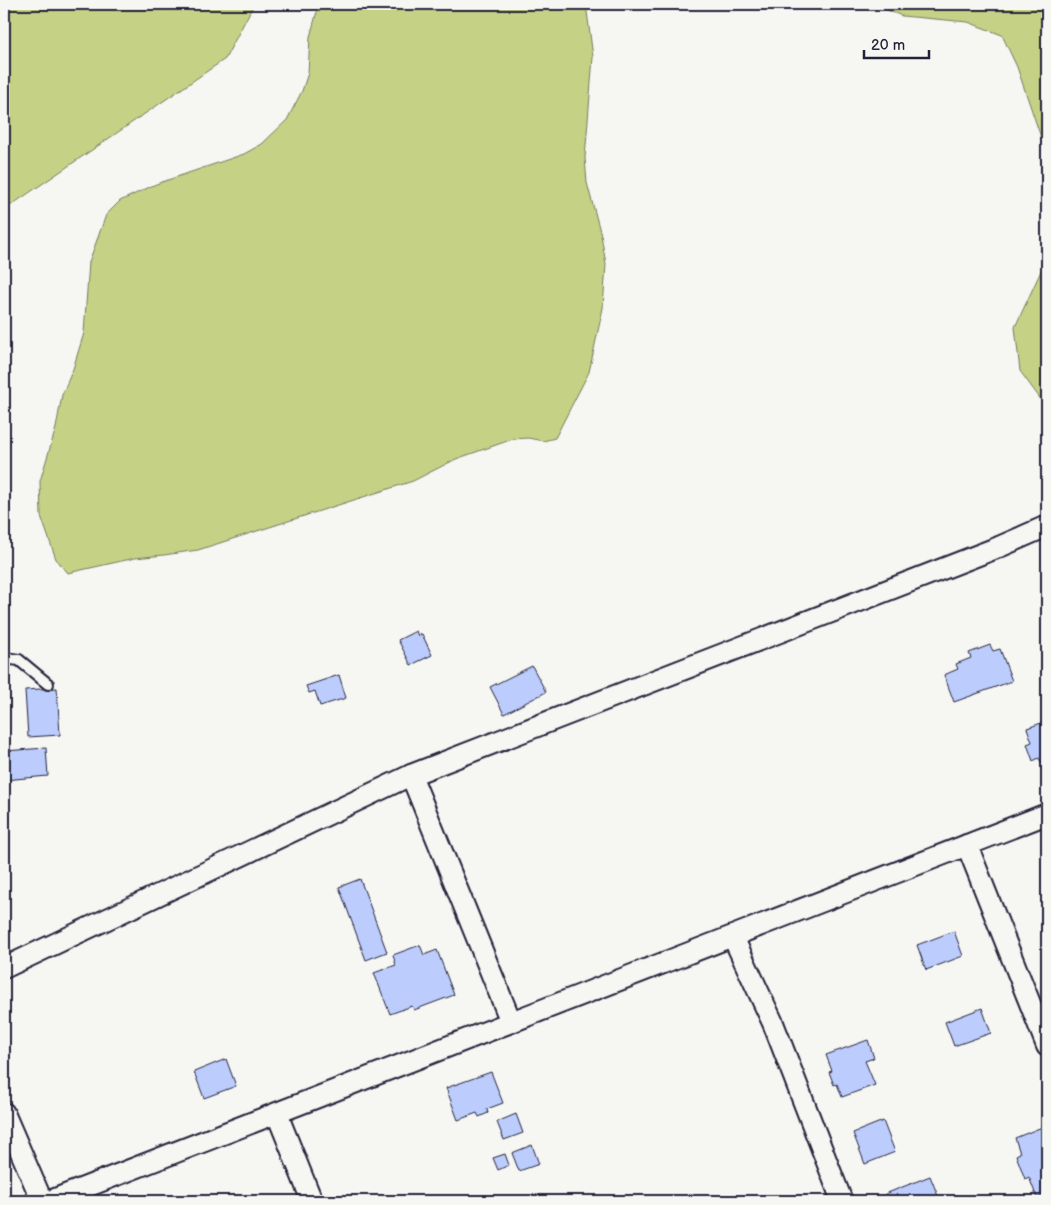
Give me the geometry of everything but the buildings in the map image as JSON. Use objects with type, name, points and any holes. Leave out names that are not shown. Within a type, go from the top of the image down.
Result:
[{"type":"street","points":[[4,968],[411,775],[999,547],[1047,526]]},
{"type":"street","points":[[411,775],[512,1022]]},
{"type":"street","points":[[50,1201],[1047,814]]},
{"type":"street","points":[[967,845],[1047,1046]]},
{"type":"street","points":[[733,937],[773,1023],[842,1201]]},
{"type":"street","points":[[4,1113],[42,1201]]},
{"type":"street","points":[[277,1114],[312,1201]]},
{"type":"lane","points":[[4,658],[18,660],[48,684]]},
{"type":"green space","points":[[4,4],[254,4],[225,59],[4,210]]},
{"type":"green space","points":[[319,4],[586,4],[593,57],[585,158],[587,183],[601,235],[606,264],[603,308],[589,372],[555,438],[543,441],[528,438],[513,439],[456,459],[413,481],[198,550],[135,558],[68,573],[56,559],[41,516],[40,481],[56,428],[62,395],[73,369],[84,333],[89,262],[106,215],[120,201],[156,184],[244,154],[262,144],[287,120],[302,91],[308,73],[310,37]]},
{"type":"green space","points":[[872,4],[1047,4],[1047,155],[1017,67],[1002,35],[968,22],[902,16]]},
{"type":"green space","points":[[1047,258],[1047,402],[1042,401],[1020,371],[1015,327]]}]
